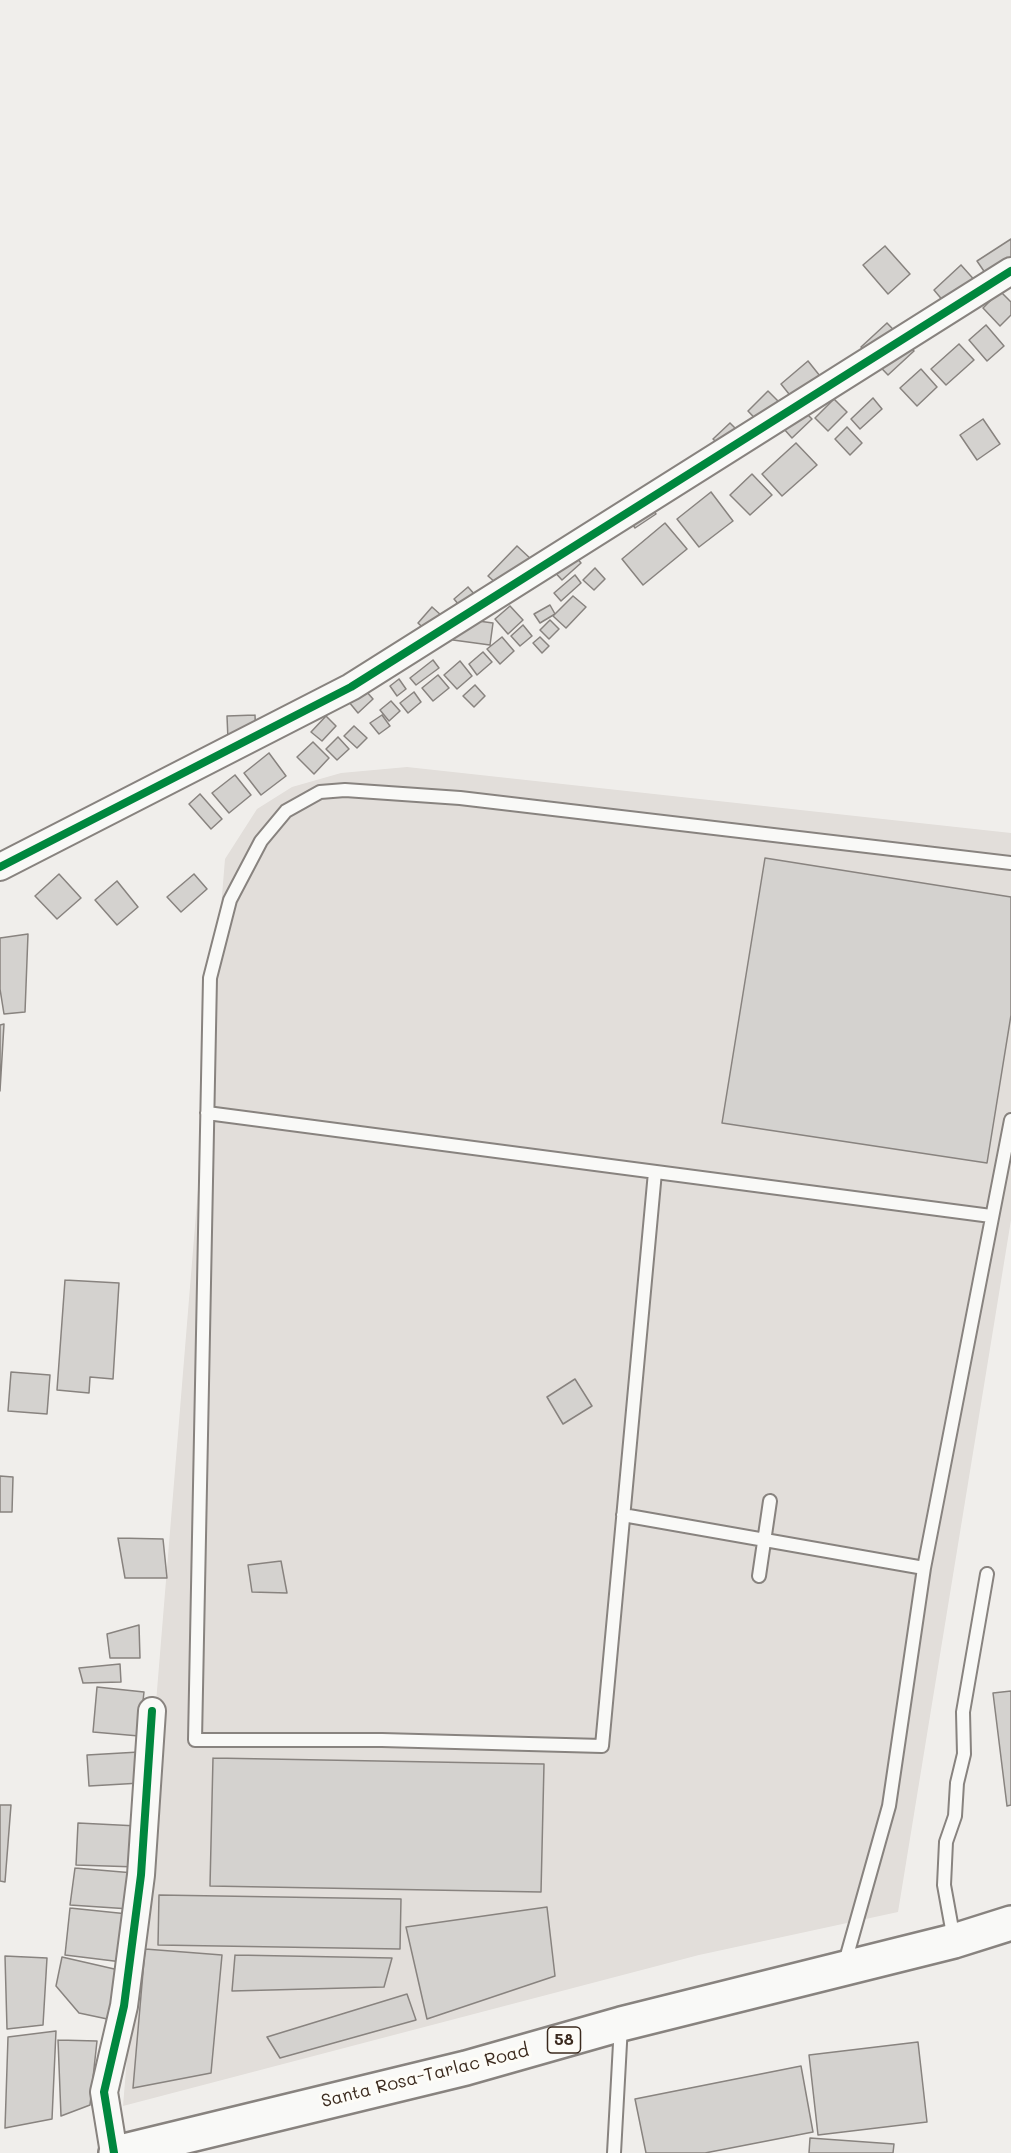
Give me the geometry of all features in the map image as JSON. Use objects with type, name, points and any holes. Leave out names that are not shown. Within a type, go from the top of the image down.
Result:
[{"type":"highway","name":"Santa Rosa-Tarlac Road","points":[[115,2153],[466,2068],[621,2025],[954,1941],[1011,1923]]},
{"type":"street","points":[[0,867],[351,687],[1011,271]]},
{"type":"street","points":[[115,2153],[104,2092],[124,2006],[138,1897],[152,1711]]},
{"type":"lane","points":[[655,1172],[602,1746],[382,1740],[195,1740],[210,978],[230,900],[261,841],[286,811],[320,792],[345,790],[460,798],[1011,863]]},
{"type":"lane","points":[[207,1113],[992,1216]]},
{"type":"lane","points":[[844,1969],[890,1806],[924,1568],[1011,1120]]},
{"type":"lane","points":[[759,1576],[771,1501]]},
{"type":"lane","points":[[623,1515],[924,1568]]},
{"type":"lane","points":[[954,1941],[944,1885],[946,1842],[955,1816],[957,1783],[964,1754],[963,1712],[987,1574]]},
{"type":"lane","points":[[614,2153],[621,2025]]},
{"type":"shaded area","points":[[407,767],[1011,833],[1011,1220],[898,1912],[699,1955],[123,2106],[225,859],[257,809],[292,787],[341,773]]},
{"type":"building","points":[[1011,239],[1011,266],[990,280],[977,261]]},
{"type":"building","points":[[885,246],[910,274],[888,294],[863,265]]},
{"type":"building","points":[[961,265],[978,284],[950,309],[934,290]]},
{"type":"building","points":[[1000,291],[1011,302],[1011,315],[1000,326],[983,308]]},
{"type":"building","points":[[887,323],[914,351],[888,375],[861,347]]},
{"type":"building","points":[[986,325],[1004,346],[987,361],[969,340]]},
{"type":"building","points":[[959,344],[974,360],[946,385],[931,369]]},
{"type":"building","points":[[808,361],[824,381],[797,404],[781,384]]},
{"type":"building","points":[[921,369],[937,387],[917,406],[900,388]]},
{"type":"building","points":[[768,391],[788,411],[767,431],[748,411]]},
{"type":"building","points":[[873,398],[882,409],[860,429],[851,419]]},
{"type":"building","points":[[834,399],[847,412],[828,431],[815,418]]},
{"type":"building","points":[[804,411],[812,419],[792,438],[784,429]]},
{"type":"building","points":[[983,419],[1000,444],[977,460],[960,435]]},
{"type":"building","points":[[730,423],[745,438],[729,454],[713,439]]},
{"type":"building","points":[[847,427],[862,443],[850,455],[835,439]]},
{"type":"building","points":[[796,443],[817,465],[782,496],[762,474]]},
{"type":"building","points":[[752,474],[772,495],[750,515],[730,495]]},
{"type":"building","points":[[711,492],[733,521],[699,547],[677,519]]},
{"type":"building","points":[[642,493],[656,514],[635,528],[622,508]]},
{"type":"building","points":[[665,523],[687,549],[643,585],[622,559]]},
{"type":"building","points":[[517,546],[532,560],[504,590],[488,576]]},
{"type":"building","points":[[571,551],[581,563],[562,580],[551,568]]},
{"type":"building","points":[[595,568],[605,579],[594,590],[583,580]]},
{"type":"building","points":[[575,575],[581,583],[561,601],[554,593]]},
{"type":"building","points":[[468,587],[484,605],[469,617],[454,599]]},
{"type":"building","points":[[573,596],[586,607],[566,628],[553,616]]},
{"type":"building","points":[[550,605],[555,614],[540,623],[534,614]]},
{"type":"building","points":[[510,606],[523,620],[508,634],[495,619]]},
{"type":"building","points":[[432,607],[452,625],[437,641],[418,623]]},
{"type":"building","points":[[456,618],[493,623],[490,645],[453,640]]},
{"type":"building","points":[[550,620],[559,629],[549,639],[540,630]]},
{"type":"building","points":[[523,625],[532,636],[520,646],[511,636]]},
{"type":"building","points":[[502,637],[514,651],[500,664],[487,649]]},
{"type":"building","points":[[540,637],[549,646],[542,653],[533,643]]},
{"type":"building","points":[[483,652],[492,662],[477,675],[469,664]]},
{"type":"building","points":[[433,660],[439,668],[416,685],[410,678]]},
{"type":"building","points":[[460,661],[472,676],[457,689],[444,675]]},
{"type":"building","points":[[438,675],[449,688],[433,701],[422,688]]},
{"type":"building","points":[[399,679],[406,689],[397,696],[390,686]]},
{"type":"building","points":[[359,683],[373,699],[358,713],[344,696]]},
{"type":"building","points":[[475,685],[485,696],[474,707],[463,696]]},
{"type":"building","points":[[414,692],[421,702],[408,713],[400,703]]},
{"type":"building","points":[[391,701],[400,711],[389,721],[380,710]]},
{"type":"building","points":[[255,715],[256,739],[228,740],[227,716]]},
{"type":"building","points":[[382,715],[390,726],[379,734],[370,723]]},
{"type":"building","points":[[326,716],[336,726],[322,741],[311,732]]},
{"type":"building","points":[[354,726],[367,738],[357,748],[344,736]]},
{"type":"building","points":[[338,737],[349,749],[337,760],[326,749]]},
{"type":"building","points":[[313,742],[329,758],[314,774],[297,757]]},
{"type":"building","points":[[269,753],[286,776],[261,795],[244,773]]},
{"type":"building","points":[[235,775],[251,795],[229,813],[212,793]]},
{"type":"building","points":[[200,794],[222,819],[211,829],[189,804]]},
{"type":"building","points":[[765,858],[1011,897],[1011,1015],[987,1163],[722,1123]]},
{"type":"building","points":[[59,874],[81,898],[57,919],[35,896]]},
{"type":"building","points":[[194,874],[207,889],[181,912],[167,897]]},
{"type":"building","points":[[117,881],[138,907],[117,925],[95,900]]},
{"type":"building","points":[[28,934],[25,1012],[4,1014],[0,989],[0,938]]},
{"type":"building","points":[[4,1024],[0,1091],[0,1025]]},
{"type":"building","points":[[65,1280],[119,1283],[113,1379],[90,1377],[89,1393],[57,1390]]},
{"type":"building","points":[[11,1372],[50,1375],[47,1414],[8,1411]]},
{"type":"building","points":[[575,1379],[592,1406],[563,1424],[547,1397]]},
{"type":"building","points":[[0,1476],[13,1477],[12,1512],[0,1512]]},
{"type":"building","points":[[118,1538],[163,1539],[167,1578],[125,1578]]},
{"type":"building","points":[[281,1561],[287,1593],[252,1592],[248,1565]]},
{"type":"building","points":[[139,1625],[140,1658],[110,1658],[107,1634]]},
{"type":"building","points":[[120,1664],[121,1682],[83,1683],[79,1668]]},
{"type":"building","points":[[97,1687],[144,1692],[139,1736],[93,1732]]},
{"type":"building","points":[[1011,1691],[1011,1805],[1007,1806],[993,1693]]},
{"type":"building","points":[[139,1752],[141,1783],[89,1786],[87,1755]]},
{"type":"building","points":[[213,1758],[544,1764],[541,1892],[210,1886]]},
{"type":"building","points":[[0,1805],[11,1805],[5,1882],[0,1881]]},
{"type":"building","points":[[78,1823],[138,1826],[137,1867],[76,1865]]},
{"type":"building","points":[[75,1868],[134,1873],[130,1909],[70,1905]]},
{"type":"building","points":[[159,1895],[401,1899],[400,1949],[158,1945]]},
{"type":"building","points":[[547,1907],[555,1976],[427,2019],[406,1927]]},
{"type":"building","points":[[70,1908],[128,1914],[122,1962],[65,1955]]},
{"type":"building","points":[[145,1949],[222,1955],[211,2073],[133,2088]]},
{"type":"building","points":[[235,1955],[392,1958],[384,1987],[232,1991]]},
{"type":"building","points":[[5,1956],[47,1958],[43,2025],[7,2029]]},
{"type":"building","points":[[62,1957],[123,1971],[112,2020],[79,2013],[56,1986]]},
{"type":"building","points":[[407,1994],[416,2020],[280,2058],[267,2037]]},
{"type":"building","points":[[56,2031],[52,2119],[5,2128],[8,2037]]},
{"type":"building","points":[[58,2040],[97,2041],[90,2105],[61,2116]]},
{"type":"building","points":[[918,2042],[927,2122],[818,2135],[809,2055]]},
{"type":"building","points":[[801,2066],[813,2132],[705,2153],[646,2153],[635,2099]]},
{"type":"building","points":[[810,2138],[894,2144],[893,2153],[809,2153]]},
{"type":"cycle path","points":[[0,867],[351,687],[1011,271]]},
{"type":"cycle path","points":[[114,2153],[104,2092],[124,2006],[141,1875],[152,1711]]}]
